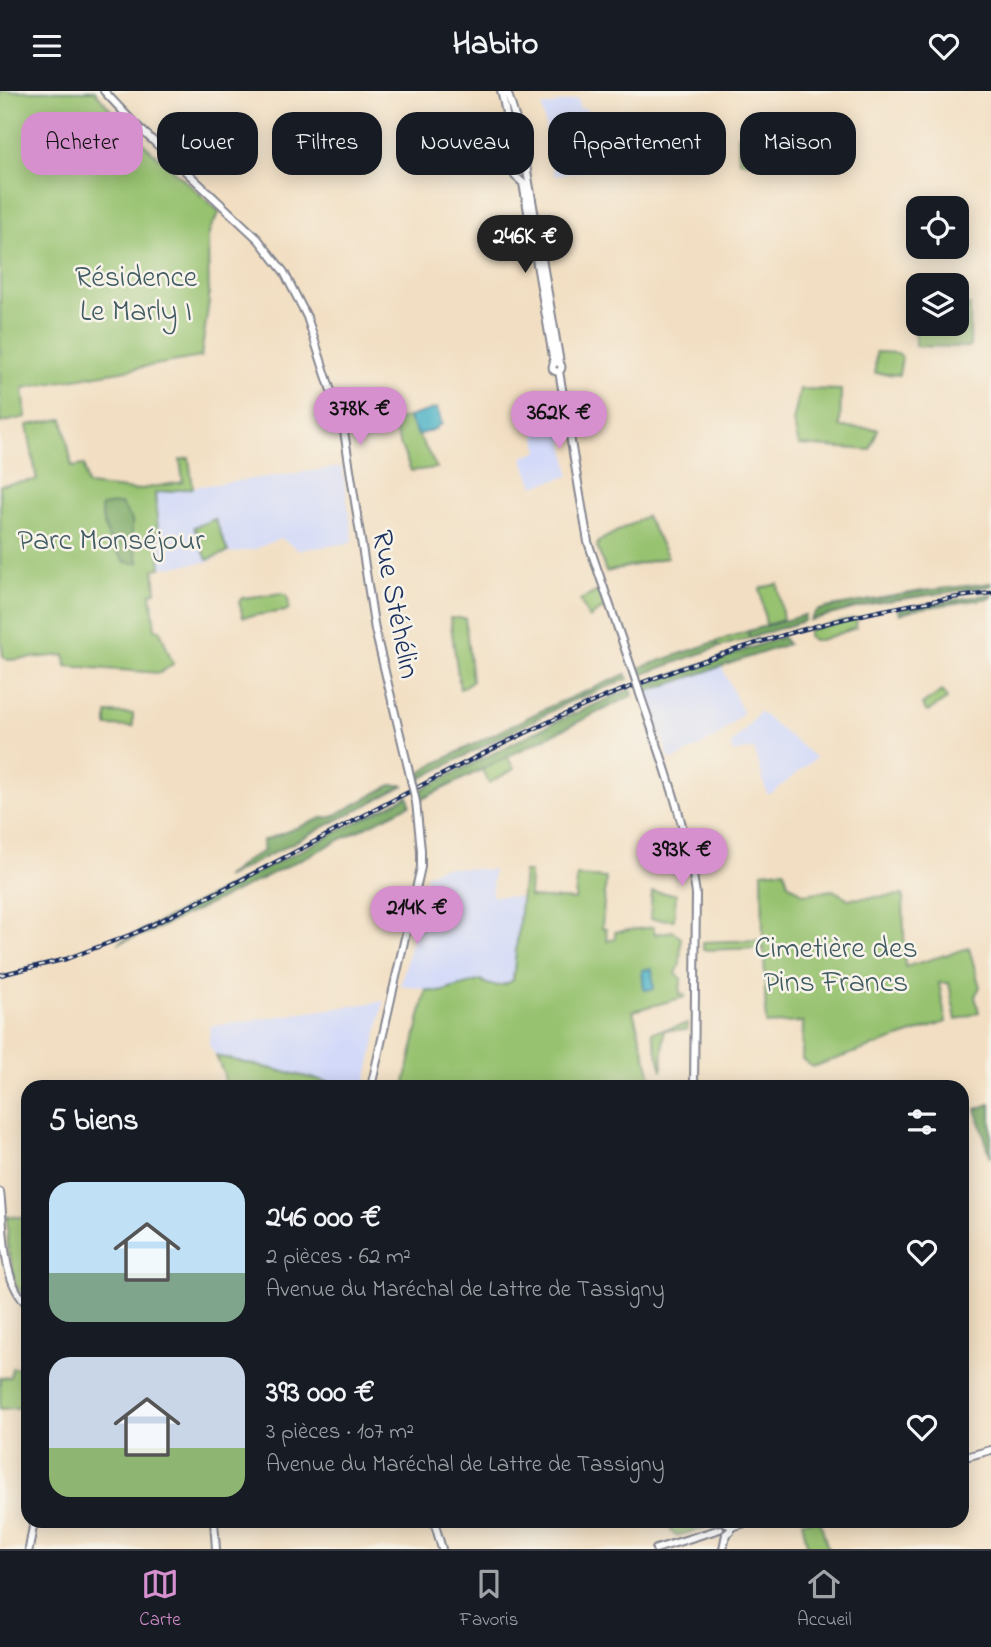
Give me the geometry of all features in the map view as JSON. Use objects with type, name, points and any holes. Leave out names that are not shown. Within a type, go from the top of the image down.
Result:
[{"type":"street","name":"Rue Stéhélin","points":[[104,91],[273,256],[300,302],[316,340],[344,431],[375,630],[411,780],[421,850],[421,867],[373,1080]]},
{"type":"street","points":[[501,91],[508,117],[508,139],[515,176],[526,183]]},
{"type":"street","points":[[507,91],[520,132],[526,183],[588,541],[668,779],[692,866],[695,889],[694,1080]]},
{"type":"street","points":[[0,1192],[9,1281],[21,1296]]},
{"type":"street","points":[[969,1456],[991,1450]]},
{"type":"street","points":[[29,1549],[33,1528]]},
{"type":"street","points":[[214,1528],[216,1549]]},
{"type":"street","points":[[436,1528],[442,1549]]},
{"type":"street","points":[[656,1549],[722,1528]]},
{"type":"street","points":[[723,1549],[725,1528]]},
{"type":"shaded area","points":[[578,99],[580,109],[586,108],[587,112],[548,112],[548,142],[542,107]]},
{"type":"shaded area","points":[[555,390],[570,476],[534,486],[522,457],[539,452],[528,395]]},
{"type":"shaded area","points":[[342,467],[353,539],[351,543],[298,550],[281,538],[255,549],[225,554],[208,562],[161,568],[155,492]]},
{"type":"shaded area","points":[[721,665],[743,713],[717,737],[674,760],[669,758],[646,692]]},
{"type":"shaded area","points":[[759,711],[816,758],[772,793],[767,794],[754,749],[733,753],[731,744]]},
{"type":"shaded area","points":[[441,867],[493,870],[492,896],[522,897],[515,975],[510,983],[487,985],[481,980],[440,992],[401,985],[427,874]]},
{"type":"shaded area","points":[[384,1001],[367,1080],[320,1080],[216,1056],[209,1044],[211,1026]]},
{"type":"green space","name":"Résidence Le Marly I","points":[[0,91],[95,91],[112,112],[21,112],[21,175],[143,175],[143,143],[157,156],[157,175],[178,175],[220,212],[208,238],[209,301],[201,357],[23,388],[26,417],[0,423]]},
{"type":"green space","points":[[740,135],[740,161],[739,161]]},
{"type":"green space","points":[[969,305],[970,347],[915,346],[916,336],[969,336]]},
{"type":"green space","points":[[876,352],[898,353],[902,357],[899,375],[875,373]]},
{"type":"green space","points":[[800,389],[841,390],[840,427],[878,429],[870,450],[799,445],[793,422]]},
{"type":"green space","points":[[408,417],[437,468],[411,471],[391,422]]},
{"type":"green space","name":"Parc Monséjour","points":[[63,419],[72,467],[84,465],[87,485],[135,490],[183,482],[180,460],[189,458],[193,488],[155,493],[161,568],[154,569],[156,592],[151,593],[155,629],[160,630],[173,664],[160,673],[66,666],[65,655],[8,660],[3,656],[0,634],[0,485],[37,480],[27,425]]},
{"type":"green space","name":"Parc Monséjour","points":[[121,504],[132,520],[132,542],[139,563],[126,562],[105,529],[101,506]]},
{"type":"green space","points":[[646,516],[668,557],[606,572],[597,546],[599,541]]},
{"type":"green space","points":[[215,519],[228,552],[207,560],[194,527]]},
{"type":"green space","points":[[991,583],[991,586],[875,603],[810,620],[816,611],[826,608],[922,591]]},
{"type":"green space","points":[[778,584],[783,620],[766,625],[760,588]]},
{"type":"green space","points":[[596,592],[600,594],[604,608],[589,618],[580,600]]},
{"type":"green space","points":[[283,593],[288,596],[289,608],[286,611],[243,617],[239,602],[242,598]]},
{"type":"green space","points":[[991,594],[991,598],[915,609],[900,614],[898,609]]},
{"type":"green space","points":[[805,615],[804,621],[749,638],[748,631]]},
{"type":"green space","points":[[450,618],[465,618],[472,681],[460,689]]},
{"type":"green space","points":[[857,618],[856,628],[820,640],[808,637],[808,630]]},
{"type":"green space","points":[[748,631],[749,638],[719,647],[715,642]]},
{"type":"green space","points":[[782,637],[788,644],[646,692],[644,685]]},
{"type":"green space","points":[[715,642],[719,647],[641,675],[638,668]]},
{"type":"green space","points":[[626,674],[628,679],[569,702],[418,780],[427,768],[458,752],[551,706]]},
{"type":"green space","points":[[631,689],[633,695],[422,799],[420,790],[555,722]]},
{"type":"green space","points":[[942,691],[947,699],[927,712],[922,705]]},
{"type":"green space","points":[[107,713],[133,714],[133,727],[107,726]]},
{"type":"green space","points":[[507,756],[514,769],[489,783],[482,770]]},
{"type":"green space","points":[[391,785],[405,785],[225,878],[248,859],[264,851],[262,841],[322,818],[332,817]]},
{"type":"green space","points":[[408,796],[410,805],[227,896],[150,932],[118,943]]},
{"type":"green space","name":"Cimetière des Pins Francs","points":[[784,870],[788,883],[804,894],[833,890],[849,899],[903,895],[905,967],[969,948],[980,987],[975,996],[979,1012],[956,1020],[949,983],[939,983],[946,1022],[812,1067],[802,1059],[803,1022],[766,1024],[764,948],[703,950],[703,942],[763,940],[762,872]]},
{"type":"green space","points":[[524,872],[530,872],[529,897],[575,900],[577,876],[606,878],[602,928],[606,929],[607,941],[615,939],[615,932],[653,927],[655,934],[673,931],[681,938],[680,964],[676,974],[681,978],[680,994],[685,997],[633,1011],[652,1080],[406,1080],[426,990],[440,992],[481,980],[492,985],[501,985],[513,980]]},
{"type":"green space","points":[[652,892],[676,894],[674,920],[650,919]]},
{"type":"green space","points":[[438,899],[450,901],[447,921],[435,919]]},
{"type":"green space","points":[[688,1024],[687,1030],[664,1030],[662,1071],[652,1032]]},
{"type":"green space","points":[[216,1056],[320,1080],[225,1080]]},
{"type":"green space","points":[[991,1104],[991,1158],[976,1109]]},
{"type":"green space","points":[[7,1216],[21,1217],[21,1292],[15,1285],[8,1255]]},
{"type":"green space","points":[[12,1368],[21,1369],[21,1408],[0,1409],[0,1378],[10,1377]]},
{"type":"green space","points":[[671,1528],[704,1528],[676,1536]]},
{"type":"green space","points":[[804,1528],[822,1528],[828,1549],[808,1549]]},
{"type":"water","points":[[437,408],[442,424],[418,435],[408,417]]},
{"type":"water","points":[[652,969],[654,989],[644,990],[642,970]]},
{"type":"railway","points":[[0,975],[66,959],[135,933],[467,762],[621,690],[803,629],[877,611],[991,593]]}]
